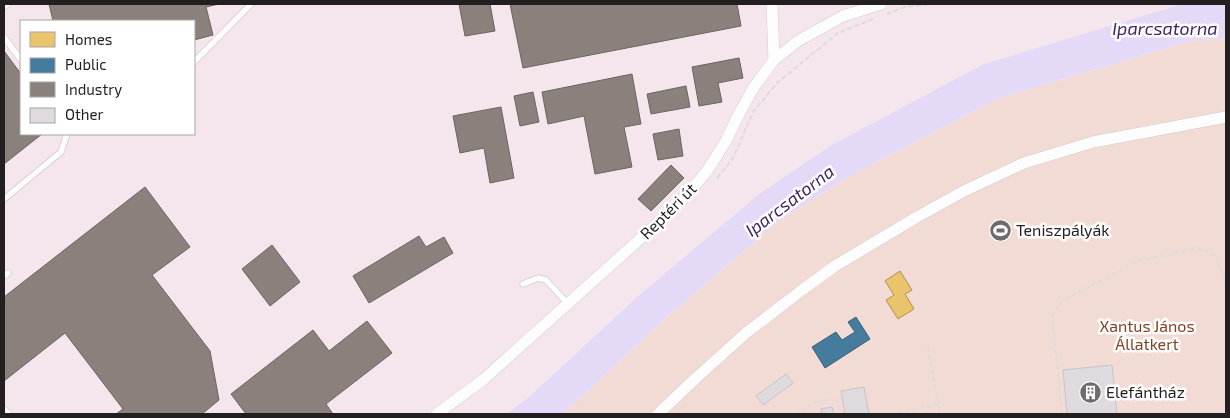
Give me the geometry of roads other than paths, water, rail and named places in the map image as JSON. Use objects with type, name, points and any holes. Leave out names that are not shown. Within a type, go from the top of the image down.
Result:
[{"type":"street","points":[[772,4],[774,60]]},
{"type":"street","name":"Reptéri út","points":[[437,414],[484,378],[686,196],[707,171],[754,88],[774,60],[798,41],[843,16],[881,4]]},
{"type":"street","points":[[658,414],[746,333],[802,290],[835,266],[964,191],[1024,163],[1093,142],[1226,117]]},
{"type":"lane","points":[[4,7],[8,4]]},
{"type":"lane","points":[[195,61],[251,4]]},
{"type":"lane","points":[[4,38],[20,59]]},
{"type":"lane","points":[[4,199],[61,152],[67,135]]},
{"type":"lane","points":[[523,284],[538,278],[546,280],[568,304]]},
{"type":"lane","points":[[4,409],[9,414]]},
{"type":"water","name":"Iparcsatorna","points":[[1182,4],[1226,4],[1226,38],[1191,41],[997,99],[845,179],[779,221],[663,321],[563,414],[507,414],[531,395],[638,296],[758,195],[830,146],[984,64]]},
{"type":"place","name":"Teniszpályák","points":[[1000,230]]},
{"type":"place","name":"Elefántház","points":[[1090,392]]},
{"type":"park label","name":"Xantus János Állatkert","points":[[1147,335]]}]
